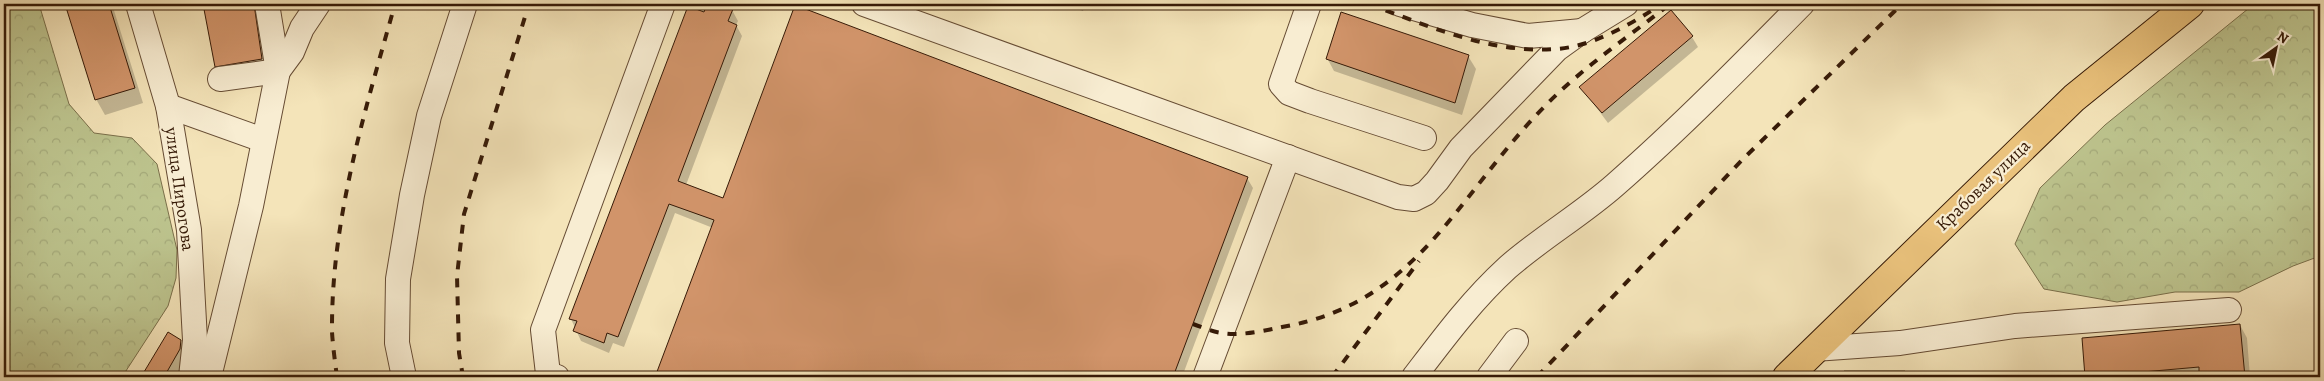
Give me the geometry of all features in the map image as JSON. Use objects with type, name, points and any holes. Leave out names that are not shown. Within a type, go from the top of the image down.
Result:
[{"type":"main road","name":"Крабовая улица","points":[[1787,377],[2074,98],[2190,4]]},
{"type":"street","name":"улица Пирогова","points":[[138,4],[168,106],[189,230],[196,340],[191,377]]},
{"type":"street","points":[[209,377],[250,206],[278,71],[267,4]]},
{"type":"street","points":[[220,79],[278,71],[292,52],[302,28],[318,4]]},
{"type":"street","points":[[404,377],[397,342],[398,279],[412,195],[429,116],[464,4]]},
{"type":"street","points":[[557,377],[548,374],[542,330],[664,4]]},
{"type":"street","points":[[864,4],[1398,197],[1414,199],[1432,187],[1461,148],[1557,49],[1626,4]]},
{"type":"street","points":[[1309,4],[1281,84],[1289,93],[1424,138]]},
{"type":"street","points":[[1400,4],[1472,25],[1528,36],[1582,31]]},
{"type":"street","points":[[1414,377],[1476,298],[1508,268],[1610,190],[1648,156],[1698,110],[1802,4]]},
{"type":"street","points":[[168,106],[263,140]]},
{"type":"street","points":[[1205,377],[1288,157]]},
{"type":"street","points":[[1814,349],[1900,343],[2015,326],[2229,310]]},
{"type":"street","points":[[176,377],[196,340]]},
{"type":"street","points":[[1490,377],[1516,341]]},
{"type":"green space","points":[[4,4],[39,4],[69,104],[94,133],[132,138],[157,164],[177,250],[176,278],[168,306],[122,377],[4,377]]},
{"type":"green space","points":[[2254,4],[2320,4],[2320,256],[2293,266],[2239,292],[2175,292],[2117,302],[2044,289],[2015,244],[2040,188],[2105,125]]},
{"type":"green space","points":[[1844,371],[1905,371],[1909,377],[1839,377]]},
{"type":"building","points":[[65,4],[109,4],[135,88],[95,100]]},
{"type":"building","points":[[203,4],[254,4],[262,59],[215,67]]},
{"type":"building","points":[[707,4],[718,4],[733,9],[728,21],[737,25],[678,181],[723,198],[795,5],[1248,177],[1173,377],[655,377],[714,220],[669,204],[618,337],[607,333],[604,343],[573,331],[577,321],[569,319],[688,6],[704,12]]},
{"type":"building","points":[[1671,10],[1693,36],[1602,113],[1579,87]]},
{"type":"building","points":[[1341,12],[1469,55],[1455,103],[1326,59]]},
{"type":"building","points":[[2240,324],[2245,377],[2199,377],[2199,367],[2120,374],[2121,377],[2085,377],[2082,338]]},
{"type":"building","points":[[168,332],[181,340],[180,349],[164,377],[141,377]]},
{"type":"railway","points":[[337,377],[332,332],[337,248],[352,166],[372,84],[395,4]]},
{"type":"railway","points":[[463,377],[459,353],[457,276],[464,214],[529,4]]},
{"type":"railway","points":[[1369,4],[1460,37],[1484,43],[1532,49],[1556,49],[1581,45],[1606,36],[1651,11]]},
{"type":"railway","points":[[1193,324],[1222,333],[1237,334],[1260,331],[1329,315],[1368,295],[1402,270],[1432,241],[1514,140],[1544,107],[1589,66],[1670,4]]},
{"type":"railway","points":[[1537,377],[1742,160],[1902,4]]},
{"type":"railway","points":[[1332,377],[1419,261]]}]
